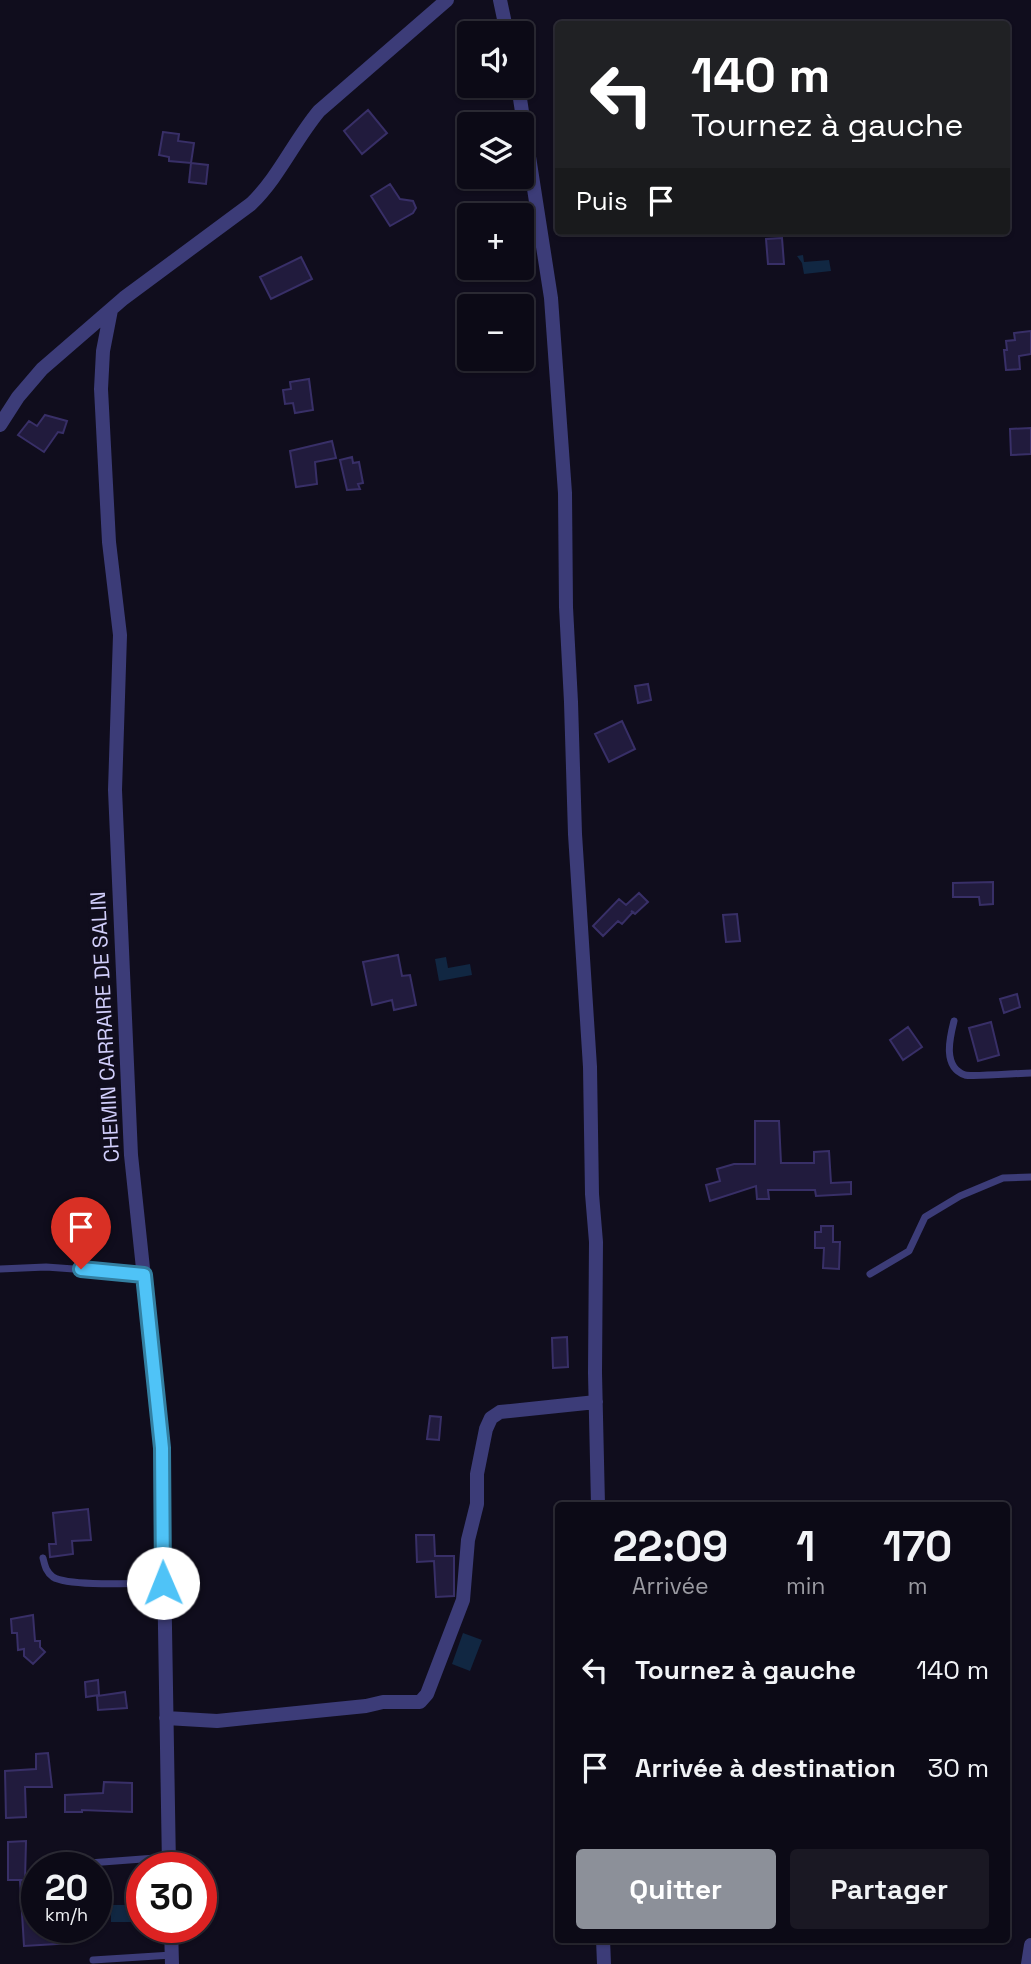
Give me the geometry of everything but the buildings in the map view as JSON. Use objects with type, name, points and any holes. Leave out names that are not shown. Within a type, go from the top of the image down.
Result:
[{"type":"street","points":[[0,425],[18,397],[42,369],[179,256],[251,204],[267,188],[301,132],[319,111],[447,0]]},
{"type":"street","points":[[500,0],[504,21]]},
{"type":"street","points":[[520,98],[551,298],[565,493],[566,607],[572,702],[575,834],[590,1066],[592,1194],[596,1242],[598,1502]]},
{"type":"street","name":"CHEMIN CARRAIRE DE SALIN","points":[[111,310],[103,351],[100,389],[109,542],[120,635],[115,790],[119,898],[131,1156],[162,1448],[169,1852]]},
{"type":"street","points":[[166,1718],[217,1721],[383,1702],[420,1702],[427,1694],[463,1601],[468,1540],[477,1504],[477,1474],[486,1429],[491,1418],[500,1412],[596,1402]]},
{"type":"street","points":[[603,1943],[604,1964]]},
{"type":"street","points":[[1028,1964],[1031,1945]]},
{"type":"lane","points":[[954,1021],[947,1046],[954,1067],[965,1075],[1031,1073]]},
{"type":"lane","points":[[870,1274],[909,1251],[925,1217],[960,1196],[1003,1178],[1031,1177]]},
{"type":"lane","points":[[0,1269],[46,1267],[144,1275]]},
{"type":"lane","points":[[43,1558],[47,1572],[56,1579],[75,1582],[163,1583]]},
{"type":"lane","points":[[93,1959],[172,1959]]},
{"type":"water","points":[[803,255],[804,262],[829,260],[831,271],[804,274],[802,263],[797,256]]},
{"type":"water","points":[[446,957],[448,968],[470,964],[472,975],[439,981],[435,959]]},
{"type":"water","points":[[463,1633],[482,1640],[470,1671],[452,1664]]},
{"type":"water","points":[[112,1905],[126,1905],[126,1922],[112,1922]]},
{"type":"route","points":[[81,1269],[144,1275],[162,1448],[163,1583]]}]
